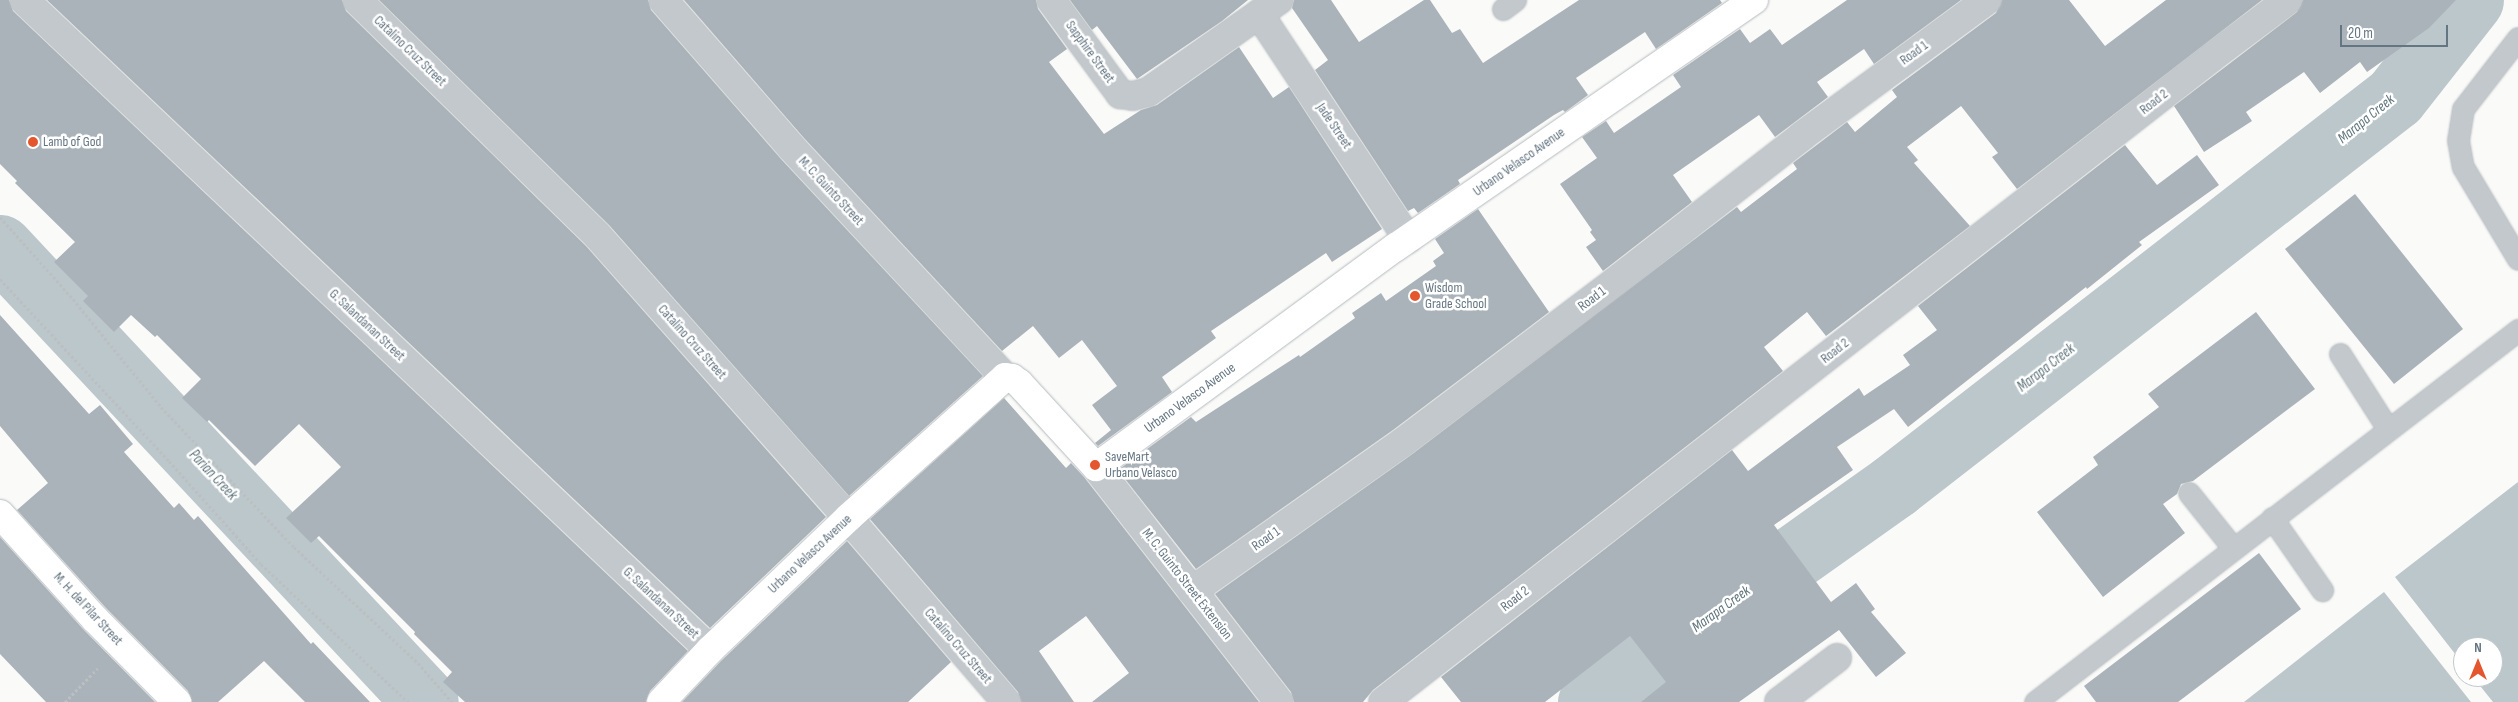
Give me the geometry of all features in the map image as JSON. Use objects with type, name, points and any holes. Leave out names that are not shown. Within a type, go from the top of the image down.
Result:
[{"type":"main road","name":"Urbano Velasco Avenue","points":[[1096,467],[1408,239],[1754,0]]},
{"type":"main road","name":"Urbano Velasco Avenue","points":[[661,702],[710,650],[848,518],[1005,377]]},
{"type":"main road","points":[[1005,377],[1012,378],[1020,384],[1096,467]]},
{"type":"main road","name":"M. H. del Pilar Street","points":[[0,514],[95,619],[177,702]]},
{"type":"street","name":"G. Salandanan Street","points":[[24,0],[710,650]]},
{"type":"street","name":"Catalino Cruz Street","points":[[357,0],[597,235],[848,518],[1006,702]]},
{"type":"street","name":"M. C. Guinto Street","points":[[663,0],[792,148],[1005,377]]},
{"type":"street","name":"Sapphire Street","points":[[1051,0],[1120,94],[1133,96]]},
{"type":"street","name":"Road 1","points":[[1192,591],[1402,442],[1616,281],[1802,136],[1987,0]]},
{"type":"street","name":"Road 2","points":[[1383,702],[2212,57],[2288,0]]},
{"type":"street","name":"Jade Street","points":[[1133,96],[1148,92],[1269,7],[1408,239]]},
{"type":"street","name":"M. C. Guinto Street Extension","points":[[1096,467],[1278,702]]},
{"type":"street","points":[[1779,702],[1837,658]]},
{"type":"lane","points":[[2518,38],[2463,109],[2458,140],[2463,167],[2518,259]]},
{"type":"lane","points":[[2035,702],[2518,330]]},
{"type":"lane","points":[[2340,354],[2388,429]]},
{"type":"lane","points":[[2189,493],[2233,548]]},
{"type":"lane","points":[[2272,518],[2322,590]]},
{"type":"path","points":[[0,217],[73,299],[161,407],[294,547],[418,664],[452,702]]},
{"type":"path","points":[[0,279],[169,461],[261,564],[408,702]]},
{"type":"path","points":[[65,702],[101,665]]},
{"type":"shaded area","points":[[2518,482],[2518,702],[2493,702],[2481,687],[2503,687],[2503,637],[2453,637],[2453,651],[2395,577]]},
{"type":"shaded area","points":[[2384,592],[2453,679],[2453,687],[2459,687],[2471,702],[2244,702]]},
{"type":"building","points":[[0,0],[9,0],[13,11],[688,651],[650,691],[646,702],[465,702],[443,682],[452,672],[414,634],[415,632],[319,536],[311,543],[286,518],[341,467],[299,424],[255,466],[209,420],[207,422],[182,398],[201,379],[157,335],[155,337],[131,315],[114,332],[83,301],[88,296],[54,262],[75,242],[15,183],[17,181],[0,164]]},
{"type":"building","points":[[47,0],[342,0],[346,11],[586,246],[826,517],[710,628]]},
{"type":"building","points":[[379,0],[648,0],[651,10],[781,159],[983,376],[849,496],[609,225]]},
{"type":"building","points":[[684,0],[1036,0],[1038,9],[1067,49],[1049,62],[1104,134],[1141,110],[1157,105],[1239,47],[1273,98],[1289,87],[1382,229],[1332,262],[1326,253],[1211,331],[1216,338],[1162,377],[1172,392],[1098,446],[1095,443],[1111,430],[1092,405],[1117,386],[1082,340],[1059,358],[1033,326],[1002,351],[804,138]]},
{"type":"building","points":[[1070,0],[1248,0],[1222,21],[1137,79],[1097,26],[1092,30]]},
{"type":"building","points":[[1294,0],[1331,0],[1359,42],[1424,0],[1430,0],[1452,33],[1460,29],[1483,63],[1579,0],[1720,0],[1722,3],[1656,49],[1645,32],[1576,78],[1588,95],[1565,112],[1563,110],[1554,115],[1458,180],[1460,184],[1418,213],[1414,208],[1408,211],[1315,70],[1328,60],[1292,8]]},
{"type":"building","points":[[1847,0],[1961,0],[1874,64],[1864,49],[1817,82],[1828,97],[1775,137],[1759,115],[1673,175],[1692,202],[1603,271],[1586,247],[1596,240],[1590,232],[1592,230],[1560,184],[1597,158],[1582,137],[1606,121],[1614,133],[1681,87],[1673,75],[1740,29],[1750,43],[1770,29],[1782,45]]},
{"type":"building","points":[[2002,0],[2069,0],[2105,46],[2166,0],[2262,0],[2017,189],[1992,157],[1998,153],[1961,106],[1907,147],[1918,160],[1914,163],[1970,226],[1826,336],[1807,312],[1764,347],[1783,371],[1373,690],[1363,702],[1294,702],[1291,692],[1215,594],[1411,455],[1737,207],[1741,212],[1797,169],[1793,163],[1847,122],[1855,132],[1897,97],[1892,90],[1996,13]]},
{"type":"building","points":[[2303,0],[2456,0],[2429,28],[2367,72],[2360,62],[2320,93],[2304,72],[2246,112],[2252,121],[2204,152],[2174,106],[2297,12]]},
{"type":"building","points":[[2125,145],[2157,185],[2197,155],[2219,185],[2139,242],[2142,245],[1908,427],[1894,409],[1837,447],[1853,470],[1774,525],[1831,602],[1856,583],[1875,609],[1871,612],[1906,653],[1876,677],[1839,630],[1739,702],[1641,702],[1666,682],[1630,636],[1545,702],[1461,702],[1441,677],[1732,450],[1748,471],[1859,388],[1864,396],[1910,365],[1903,355],[1937,330],[1918,306]]},
{"type":"building","points":[[2355,194],[2463,329],[2394,384],[2285,249]]},
{"type":"building","points":[[1478,209],[1549,312],[1393,430],[1196,569],[1118,470],[1191,417],[1196,422],[1299,355],[1300,357],[1355,318],[1352,313],[1381,293],[1386,301],[1436,266],[1433,261],[1444,253],[1435,239]]},
{"type":"building","points":[[2256,312],[2315,389],[2193,481],[2181,484],[2177,494],[2163,504],[2185,533],[2103,597],[2037,512],[2098,465],[2093,457],[2159,407],[2148,394]]},
{"type":"building","points":[[0,315],[89,414],[100,405],[133,444],[124,452],[174,508],[179,503],[194,520],[198,516],[311,644],[313,642],[370,702],[305,702],[264,661],[218,702],[192,702],[188,691],[106,608],[17,510],[48,483],[0,426]]},
{"type":"building","points":[[1004,398],[1066,468],[1071,463],[1084,477],[1259,702],[1092,702],[1129,673],[1086,616],[1039,651],[1074,702],[1021,702],[1018,692],[870,519]]},
{"type":"building","points":[[0,537],[83,629],[155,702],[46,702],[0,654]]},
{"type":"building","points":[[847,541],[951,662],[908,702],[682,702],[721,661]]},
{"type":"building","points":[[2259,553],[2301,609],[2178,702],[2096,702],[2084,686]]},
{"type":"waterway","name":"Marapa Creek","points":[[1590,702],[1894,486],[2395,97],[2471,0]]},
{"type":"waterway","name":"Parian Creek","points":[[0,247],[426,702]]},
{"type":"place","name":"Lamb of God","points":[[33,142]]},
{"type":"place","name":"Wisdom Grade School","points":[[1415,296]]},
{"type":"place","name":"SaveMart Urbano Velasco","points":[[1095,465]]}]
